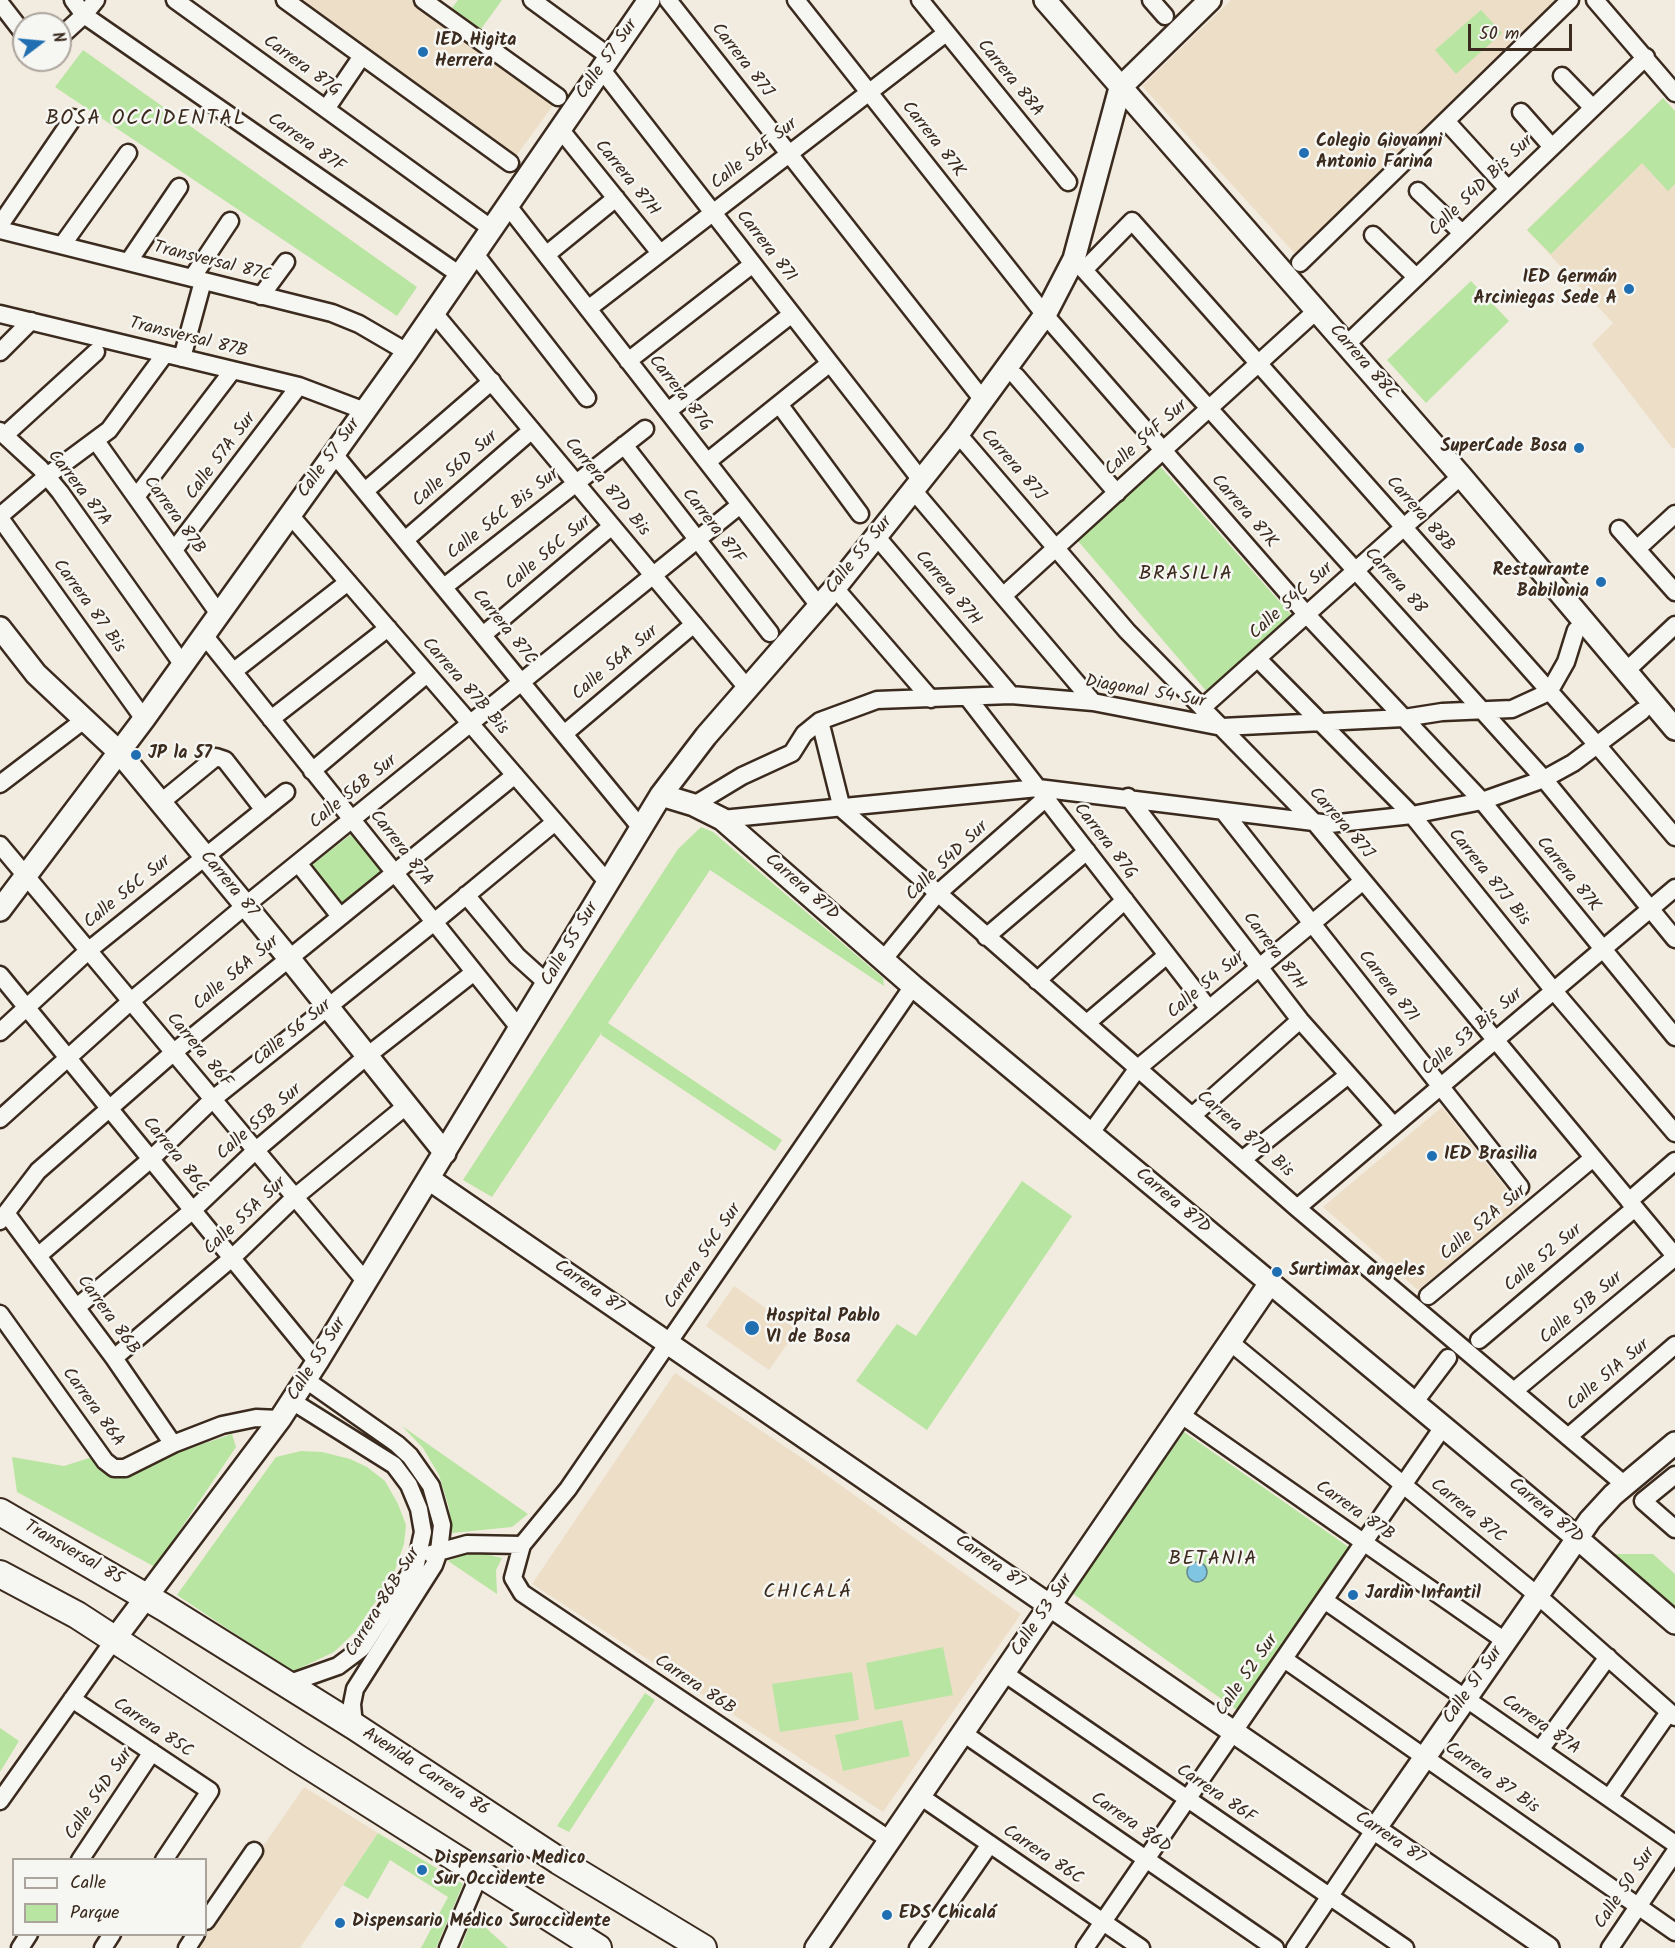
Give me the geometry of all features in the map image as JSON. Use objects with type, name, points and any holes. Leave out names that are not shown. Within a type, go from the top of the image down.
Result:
[{"type":"main road","name":"Transversal 85","points":[[0,1512],[146,1597]]},
{"type":"main road","points":[[0,1574],[42,1594],[598,1948]]},
{"type":"main road","name":"Avenida Carrera 86","points":[[146,1597],[354,1726],[559,1861],[703,1948]]},
{"type":"street","name":"Carrera 87F","points":[[73,0],[84,15],[460,275]]},
{"type":"street","points":[[72,26],[96,0]]},
{"type":"street","name":"Carrera 87G","points":[[176,0],[492,229]]},
{"type":"street","points":[[285,0],[510,163]]},
{"type":"street","points":[[423,0],[558,97]]},
{"type":"street","name":"Carrera 87I","points":[[532,0],[550,5],[606,64],[713,212],[830,363],[917,485],[1004,596],[1093,702]]},
{"type":"street","name":"Calle 57 Sur","points":[[0,910],[144,719],[365,411],[650,0]]},
{"type":"street","name":"Carrera 87J","points":[[668,0],[983,400]]},
{"type":"street","name":"Carrera 87K","points":[[796,0],[1045,315],[1306,615],[1482,801],[1675,1037]]},
{"type":"street","name":"Carrera 88A","points":[[920,0],[1068,182]]},
{"type":"street","name":"Carrera 88C","points":[[1045,0],[1461,476],[1675,729]]},
{"type":"street","points":[[1151,0],[1165,16]]},
{"type":"street","points":[[1120,88],[1210,0]]},
{"type":"street","points":[[1300,262],[1570,0]]},
{"type":"street","points":[[0,3],[12,18]]},
{"type":"street","points":[[1604,3],[1675,93]]},
{"type":"street","name":"Calle 56F Sur","points":[[588,309],[946,33]]},
{"type":"street","points":[[326,109],[362,56]]},
{"type":"street","name":"Calle 54D Bis Sur","points":[[1346,345],[1646,57]]},
{"type":"street","points":[[1562,76],[1593,108]]},
{"type":"street","name":"Calle 55 Sur","points":[[0,1801],[114,1640],[280,1419],[306,1380],[661,795],[706,736],[820,607],[958,434],[1045,315],[1079,264],[1120,88]]},
{"type":"street","points":[[1521,112],[1552,147]]},
{"type":"street","points":[[0,227],[73,118]]},
{"type":"street","points":[[1446,121],[1508,189]]},
{"type":"street","name":"Carrera 87H","points":[[560,129],[660,253]]},
{"type":"street","points":[[63,244],[128,153]]},
{"type":"street","points":[[129,261],[178,187]]},
{"type":"street","points":[[1418,191],[1462,233]]},
{"type":"street","points":[[546,255],[616,198]]},
{"type":"street","name":"Carrera 87G","points":[[508,206],[820,607]]},
{"type":"street","name":"Carrera 88B","points":[[1079,264],[1132,220],[1598,746],[1675,837]]},
{"type":"street","points":[[0,517],[47,476],[109,430],[173,356],[197,279],[230,221]]},
{"type":"street","name":"Transversal 87C","points":[[0,227],[345,317],[407,352]]},
{"type":"street","points":[[1373,235],[1416,277]]},
{"type":"street","points":[[475,254],[587,398]]},
{"type":"street","points":[[261,296],[286,262]]},
{"type":"street","points":[[628,361],[753,264]]},
{"type":"street","name":"Carrera 88","points":[[1079,264],[1357,569],[1544,779],[1675,939]]},
{"type":"street","name":"Calle 54F Sur","points":[[1004,596],[1316,311]]},
{"type":"street","name":"Carrera 87D Bis","points":[[434,313],[748,689]]},
{"type":"street","name":"Transversal 87B","points":[[0,314],[299,386],[365,411]]},
{"type":"street","points":[[668,411],[792,314]]},
{"type":"street","points":[[0,352],[31,321]]},
{"type":"street","points":[[2,433],[96,352]]},
{"type":"street","points":[[707,462],[830,363]]},
{"type":"street","points":[[136,497],[233,370]]},
{"type":"street","points":[[1016,376],[1117,493]]},
{"type":"street","points":[[365,491],[492,381]]},
{"type":"street","name":"Calle 57A Sur","points":[[174,550],[299,386]]},
{"type":"street","points":[[779,404],[860,514]]},
{"type":"street","name":"Calle 56C Bis Sur","points":[[444,587],[645,429]]},
{"type":"street","name":"Calle 56D Sur","points":[[405,540],[532,430]]},
{"type":"street","name":"Carrera 87A","points":[[2,433],[47,476],[183,665]]},
{"type":"street","name":"Carrera 87J","points":[[958,434],[1127,632],[1316,824],[1675,1256]]},
{"type":"street","name":"Carrera 87B","points":[[96,441],[219,614]]},
{"type":"street","name":"Carrera 87F","points":[[624,446],[770,633]]},
{"type":"street","name":"Carrera 87C","points":[[334,453],[641,828]]},
{"type":"street","name":"Calle 54C Sur","points":[[1202,708],[1461,476]]},
{"type":"street","name":"Calle 56B Sur","points":[[0,1119],[131,1001],[246,905],[740,505]]},
{"type":"street","points":[[1637,549],[1675,514]]},
{"type":"street","name":"Carrera 87B Bis","points":[[290,515],[609,884]]},
{"type":"street","name":"Carrera 87 Bis","points":[[0,517],[144,719]]},
{"type":"street","name":"Calle 56C Sur","points":[[483,635],[612,526]]},
{"type":"street","points":[[1619,529],[1675,592]]},
{"type":"street","name":"Carrera 87H","points":[[876,536],[1011,695]]},
{"type":"street","points":[[234,671],[348,582]]},
{"type":"street","points":[[835,588],[931,699]]},
{"type":"street","name":"Calle 56A Sur","points":[[564,734],[694,624]]},
{"type":"street","points":[[1626,671],[1675,625]]},
{"type":"street","name":"Carrera 87","points":[[0,628],[36,674],[119,752],[246,905],[445,1153]]},
{"type":"street","points":[[271,719],[388,628]]},
{"type":"street","points":[[1549,692],[1566,662],[1576,630]]},
{"type":"street","name":"Carrera 87A","points":[[204,635],[520,1029]]},
{"type":"street","name":"Carrera 87J Bis","points":[[1258,659],[1318,722],[1412,814],[1554,991],[1675,1133]]},
{"type":"street","points":[[312,771],[427,674]]},
{"type":"street","name":"Diagonal 54 Sur","points":[[694,805],[742,776],[792,753],[804,734],[820,721],[877,700],[1011,695],[1093,702],[1222,727],[1404,718],[1512,709],[1549,692]]},
{"type":"street","name":"Carrera 87G","points":[[969,698],[1209,1010]]},
{"type":"street","points":[[722,819],[1042,793],[1128,797],[1316,824],[1412,814],[1482,801],[1544,779],[1598,746],[1642,711]]},
{"type":"street","points":[[0,784],[84,720]]},
{"type":"street","points":[[820,721],[842,809]]},
{"type":"street","points":[[160,803],[216,757],[225,760],[264,810]]},
{"type":"street","name":"Calle 56A Sur","points":[[3,1217],[38,1172],[174,1052],[339,915],[515,775]]},
{"type":"street","name":"Calle 56C Sur","points":[[0,1032],[28,1009],[89,950],[286,792]]},
{"type":"street","name":"Calle 54D Sur","points":[[883,960],[937,894],[1042,793]]},
{"type":"street","name":"Carrera 87D","points":[[661,795],[694,805],[722,819],[913,986],[1414,1402],[1675,1623]]},
{"type":"street","name":"Carrera 87H","points":[[1128,797],[1300,1020],[1347,1076],[1394,1126]]},
{"type":"street","name":"Carrera 87D Bis","points":[[842,809],[1297,1208],[1624,1485]]},
{"type":"street","name":"Carrera 87I","points":[[1224,812],[1520,1187]]},
{"type":"street","name":"Calle 56 Sur","points":[[39,1255],[151,1160],[213,1099],[434,923],[555,822]]},
{"type":"street","name":"Carrera 86F","points":[[0,845],[366,1282]]},
{"type":"street","points":[[986,937],[1087,851]]},
{"type":"street","points":[[298,863],[339,915]]},
{"type":"street","name":"Calle 54 Sur","points":[[1090,1134],[1138,1068],[1363,881]]},
{"type":"street","name":"Calle 53 Bis Sur","points":[[1297,1208],[1675,888]]},
{"type":"street","points":[[466,895],[517,956],[548,984]]},
{"type":"street","points":[[1037,981],[1125,900]]},
{"type":"street","points":[[1086,1023],[1167,955]]},
{"type":"street","name":"Calle 55B Sur","points":[[77,1307],[193,1210],[256,1150],[367,1056],[473,973]]},
{"type":"street","name":"Carrera 86C","points":[[0,975],[317,1362]]},
{"type":"street","name":"Carrera 54C Sur","points":[[522,1545],[568,1489],[913,986]]},
{"type":"street","points":[[1192,1116],[1300,1020]]},
{"type":"street","points":[[1242,1160],[1347,1076]]},
{"type":"street","name":"Calle 55A Sur","points":[[114,1358],[232,1258],[295,1197],[406,1106]]},
{"type":"street","name":"Calle 52A Sur","points":[[1428,1296],[1593,1158]]},
{"type":"street","name":"Calle 52 Sur","points":[[1479,1340],[1632,1204],[1675,1161]]},
{"type":"street","name":"Carrera 87","points":[[429,1179],[1548,1948]]},
{"type":"street","name":"Carrera 86B","points":[[3,1217],[39,1255],[173,1444]]},
{"type":"street","name":"Calle 51B Sur","points":[[1514,1391],[1675,1256]]},
{"type":"street","name":"Calle 53 Sur","points":[[816,1948],[1270,1283]]},
{"type":"street","name":"Carrera 86A","points":[[0,1314],[110,1466],[125,1468],[173,1444],[222,1425],[256,1418],[280,1419]]},
{"type":"street","name":"Carrera 87C","points":[[1230,1342],[1538,1594],[1672,1715]]},
{"type":"street","name":"Calle 51A Sur","points":[[1568,1437],[1675,1345]]},
{"type":"street","points":[[1414,1402],[1448,1358]]},
{"type":"street","name":"Carrera 86B Sur","points":[[306,1380],[397,1444],[422,1471],[438,1505],[442,1525],[439,1551],[429,1574],[355,1689],[352,1704],[354,1726]]},
{"type":"street","name":"Carrera 86B Sur","points":[[287,1684],[322,1674],[352,1657],[362,1648],[416,1564],[423,1532],[419,1509],[409,1485],[394,1465],[292,1401]]},
{"type":"street","name":"Carrera 87B","points":[[1180,1414],[1506,1641]]},
{"type":"street","name":"Calle 52 Sur","points":[[1085,1948],[1443,1427]]},
{"type":"street","name":"Calle 51 Sur","points":[[1295,1948],[1576,1538],[1624,1485],[1675,1443]]},
{"type":"street","points":[[1675,1475],[1643,1501],[1675,1529]]},
{"type":"street","points":[[416,1564],[439,1551],[467,1544],[522,1545]]},
{"type":"street","name":"Carrera 86B","points":[[522,1545],[513,1578],[522,1593],[890,1840]]},
{"type":"street","name":"Carrera 87A","points":[[1324,1600],[1675,1844]]},
{"type":"street","points":[[1540,1750],[1608,1657]]},
{"type":"street","name":"Carrera 87 Bis","points":[[1284,1659],[1675,1932]]},
{"type":"street","name":"Carrera 86F","points":[[1004,1673],[1405,1948]]},
{"type":"street","name":"Carrera 85C","points":[[72,1699],[210,1791],[165,1858]]},
{"type":"street","points":[[1609,1798],[1672,1715]]},
{"type":"street","name":"Carrera 86D","points":[[963,1732],[1275,1948]]},
{"type":"street","name":"Calle 54D Sur","points":[[81,1858],[152,1752]]},
{"type":"street","name":"Carrera 86C","points":[[920,1796],[1141,1948]]},
{"type":"street","points":[[918,1948],[990,1844]]},
{"type":"street","points":[[207,1920],[254,1851]]},
{"type":"street","name":"Calle 50 Sur","points":[[1610,1948],[1675,1852]]},
{"type":"street","points":[[448,1948],[480,1873]]},
{"type":"shaded area","name":"IED Higita Herrera","points":[[293,0],[410,0],[554,104],[514,159]]},
{"type":"shaded area","name":"Colegio Giovanni Antonio Farina","points":[[1231,0],[1563,0],[1298,257],[1142,86]]},
{"type":"shaded area","name":"IED Germán Arciniegas Sede A","points":[[1620,138],[1668,190],[1675,184],[1675,447],[1673,449],[1592,344],[1613,323],[1527,230]]},
{"type":"shaded area","name":"IED Brasilia","points":[[1442,1107],[1520,1206],[1418,1290],[1323,1207]]},
{"type":"shaded area","name":"Hospital Pablo VI de Bosa","points":[[734,1286],[797,1330],[769,1370],[706,1326]]},
{"type":"shaded area","points":[[675,1373],[808,1462],[1021,1614],[883,1812],[532,1584]]},
{"type":"shaded area","points":[[304,1787],[378,1833],[300,1948],[193,1948],[201,1936],[207,1936],[207,1928]]},
{"type":"green space","points":[[458,0],[502,0],[481,29],[452,8]]},
{"type":"green space","points":[[1481,10],[1502,33],[1456,74],[1435,50]]},
{"type":"green space","points":[[83,50],[417,287],[397,316],[55,87],[66,72],[72,72],[72,65]]},
{"type":"green space","points":[[1663,98],[1675,111],[1675,184],[1668,191],[1642,163],[1551,254],[1527,230]]},
{"type":"green space","points":[[1471,281],[1509,321],[1426,403],[1387,360]]},
{"type":"green space","points":[[1160,466],[1293,617],[1208,693],[1078,541]]},
{"type":"green space","points":[[701,827],[713,832],[883,978],[884,986],[710,870],[608,1023],[782,1140],[775,1151],[601,1035],[602,1032],[492,1197],[463,1180],[678,849]]},
{"type":"green space","points":[[354,832],[385,872],[340,908],[309,867]]},
{"type":"green space","points":[[1022,1181],[1072,1216],[927,1430],[856,1381],[897,1324],[916,1336]]},
{"type":"green space","points":[[402,1426],[528,1514],[512,1527],[452,1533],[449,1508],[439,1475],[423,1448]]},
{"type":"green space","points":[[1184,1432],[1350,1548],[1237,1710],[1072,1593]]},
{"type":"green space","points":[[232,1434],[236,1447],[155,1567],[17,1492],[12,1457],[64,1466],[92,1457],[109,1476]]},
{"type":"green space","points":[[301,1451],[322,1452],[350,1459],[367,1467],[385,1481],[398,1504],[406,1525],[404,1544],[393,1576],[355,1632],[334,1652],[292,1672],[177,1595],[276,1457]]},
{"type":"green space","points":[[474,1551],[502,1558],[496,1570],[497,1594],[448,1561]]},
{"type":"green space","points":[[1612,1554],[1653,1554],[1675,1574],[1675,1610]]},
{"type":"green space","points":[[943,1647],[953,1695],[875,1710],[866,1663]]},
{"type":"green space","points":[[852,1672],[859,1720],[780,1732],[772,1684]]},
{"type":"green space","points":[[645,1693],[655,1700],[569,1832],[557,1826]]},
{"type":"green space","points":[[902,1720],[910,1756],[843,1771],[835,1735]]},
{"type":"green space","points":[[0,1728],[19,1741],[0,1772]]},
{"type":"green space","points":[[378,1833],[463,1884],[436,1948],[421,1948],[448,1897],[390,1860],[368,1899],[343,1885]]},
{"type":"green space","points":[[473,1916],[508,1948],[461,1948]]},
{"type":"water","points":[[1197,1562],[1204,1565],[1207,1572],[1204,1579],[1197,1582],[1190,1579],[1187,1572],[1190,1565]]},
{"type":"place","name":"IED Higita Herrera","points":[[423,52]]},
{"type":"place","name":"Colegio Giovanni Antonio Farina","points":[[1304,153]]},
{"type":"place","name":"IED Germán Arciniegas Sede A","points":[[1629,289]]},
{"type":"place","name":"SuperCade Bosa","points":[[1579,448]]},
{"type":"place","name":"Restaurante Babilonia","points":[[1601,582]]},
{"type":"place","name":"JP la 57","points":[[136,755]]},
{"type":"place","name":"IED Brasilia","points":[[1432,1156]]},
{"type":"place","name":"Surtimax angeles","points":[[1277,1272]]},
{"type":"place","name":"Hospital Pablo VI de Bosa","points":[[752,1328]]},
{"type":"place","name":"Jardin Infantil","points":[[1353,1595]]},
{"type":"place","name":"Dispensario Medico Sur Occidente","points":[[422,1870]]},
{"type":"place","name":"EDS Chicalá","points":[[887,1915]]},
{"type":"place","name":"Dispensario Médico Suroccidente","points":[[340,1923]]},
{"type":"district","name":"BOSA OCCIDENTAL","points":[[146,120]]},
{"type":"district","name":"BRASILIA","points":[[1186,576]]},
{"type":"district","name":"BETANIA","points":[[1213,1561]]},
{"type":"district","name":"CHICALÁ","points":[[808,1594]]}]
